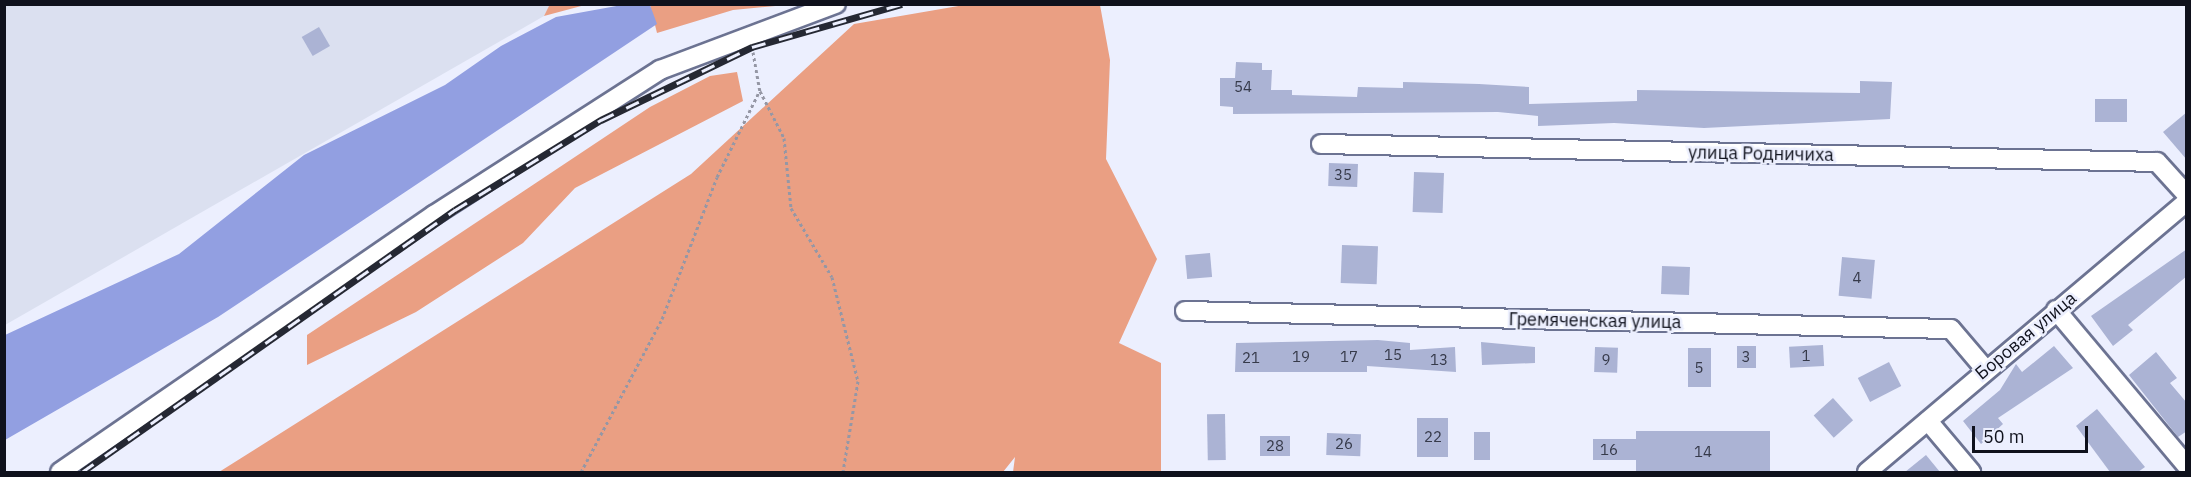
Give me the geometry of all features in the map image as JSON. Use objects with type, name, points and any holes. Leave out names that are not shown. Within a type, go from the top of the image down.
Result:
[{"type":"street","points":[[60,472],[434,215],[660,70],[752,33],[836,4]]},
{"type":"street","name":"улица Родничиха","points":[[1321,144],[2157,162],[2187,194]]},
{"type":"street","name":"Боровая улица","points":[[1867,472],[1985,369],[2187,202]]},
{"type":"street","points":[[2056,310],[2187,465]]},
{"type":"street","name":"Гремяченская улица","points":[[1185,311],[1951,329],[1985,369]]},
{"type":"street","points":[[1928,421],[1971,472]]},
{"type":"path","points":[[752,33],[760,91],[783,138],[792,208],[832,277],[858,381],[843,472]]},
{"type":"path","points":[[581,472],[662,319],[717,177],[760,91]]},
{"type":"shaded area","points":[[550,4],[585,4],[585,5],[544,16]]},
{"type":"shaded area","points":[[970,4],[1100,5],[1110,60],[1106,159],[1157,259],[1119,343],[1161,363],[1161,472],[1013,472],[1015,457],[1003,472],[219,472],[691,174],[854,24]]},
{"type":"shaded area","points":[[5,5],[550,5],[544,16],[5,325]]},
{"type":"shaded area","points":[[650,5],[786,5],[733,10],[657,33]]},
{"type":"shaded area","points":[[737,72],[743,101],[575,188],[523,243],[416,312],[307,365],[307,335],[650,107],[710,76]]},
{"type":"water","points":[[622,5],[650,5],[657,24],[218,317],[5,440],[5,335],[179,254],[304,155],[445,85],[501,46],[556,17]]},
{"type":"building","points":[[319,27],[330,46],[313,56],[302,37]]},
{"type":"building","points":[[1236,62],[1262,63],[1262,70],[1272,70],[1271,90],[1292,90],[1292,95],[1357,97],[1358,87],[1403,88],[1403,82],[1479,84],[1529,87],[1529,104],[1637,101],[1637,90],[1860,93],[1860,81],[1892,82],[1890,119],[1704,128],[1614,123],[1538,126],[1538,116],[1498,112],[1233,114],[1233,107],[1220,106],[1220,78],[1235,78]]},
{"type":"building","points":[[2095,99],[2127,99],[2127,122],[2095,122]]},
{"type":"building","points":[[2187,112],[2187,160],[2163,132]]},
{"type":"building","points":[[1329,163],[1358,164],[1357,187],[1328,186]]},
{"type":"building","points":[[1414,172],[1444,173],[1443,213],[1413,212]]},
{"type":"building","points":[[1342,245],[1378,246],[1377,284],[1341,283]]},
{"type":"building","points":[[2187,249],[2187,276],[2128,325],[2133,330],[2113,346],[2091,316]]},
{"type":"building","points":[[1210,253],[1212,277],[1187,279],[1185,255]]},
{"type":"building","points":[[1842,257],[1875,260],[1871,299],[1839,296]]},
{"type":"building","points":[[1662,266],[1690,267],[1689,295],[1661,294]]},
{"type":"building","points":[[1378,340],[1410,343],[1410,350],[1455,347],[1456,372],[1367,366],[1367,372],[1235,372],[1236,343]]},
{"type":"building","points":[[1481,342],[1535,347],[1535,363],[1482,365]]},
{"type":"building","points":[[1823,345],[1824,366],[1790,368],[1789,347]]},
{"type":"building","points":[[1737,346],[1756,346],[1756,368],[1737,368]]},
{"type":"building","points":[[2054,346],[2073,368],[1998,418],[2003,424],[1981,444],[1963,421],[2000,390],[2016,364],[2022,372]]},
{"type":"building","points":[[1595,347],[1618,348],[1617,373],[1594,372]]},
{"type":"building","points":[[1688,348],[1711,348],[1711,387],[1688,387]]},
{"type":"building","points":[[2156,352],[2177,378],[2170,383],[2187,403],[2187,431],[2178,437],[2129,375]]},
{"type":"building","points":[[1889,362],[1901,386],[1870,402],[1858,378]]},
{"type":"building","points":[[1833,398],[1853,420],[1834,438],[1814,415]]},
{"type":"building","points":[[2097,409],[2145,467],[2138,472],[2110,472],[2076,426]]},
{"type":"building","points":[[1207,414],[1225,414],[1226,460],[1208,460]]},
{"type":"building","points":[[1417,418],[1448,418],[1448,457],[1417,457]]},
{"type":"building","points":[[1636,431],[1770,431],[1770,472],[1636,472],[1636,460],[1593,460],[1593,439],[1636,439]]},
{"type":"building","points":[[1474,432],[1490,432],[1490,460],[1474,460]]},
{"type":"building","points":[[1327,433],[1361,434],[1360,456],[1326,455]]},
{"type":"building","points":[[1260,436],[1290,436],[1290,456],[1260,456]]},
{"type":"building","points":[[1926,455],[1940,472],[1905,472]]},
{"type":"railway","points":[[82,472],[455,210],[601,120],[752,47],[902,4]]}]
